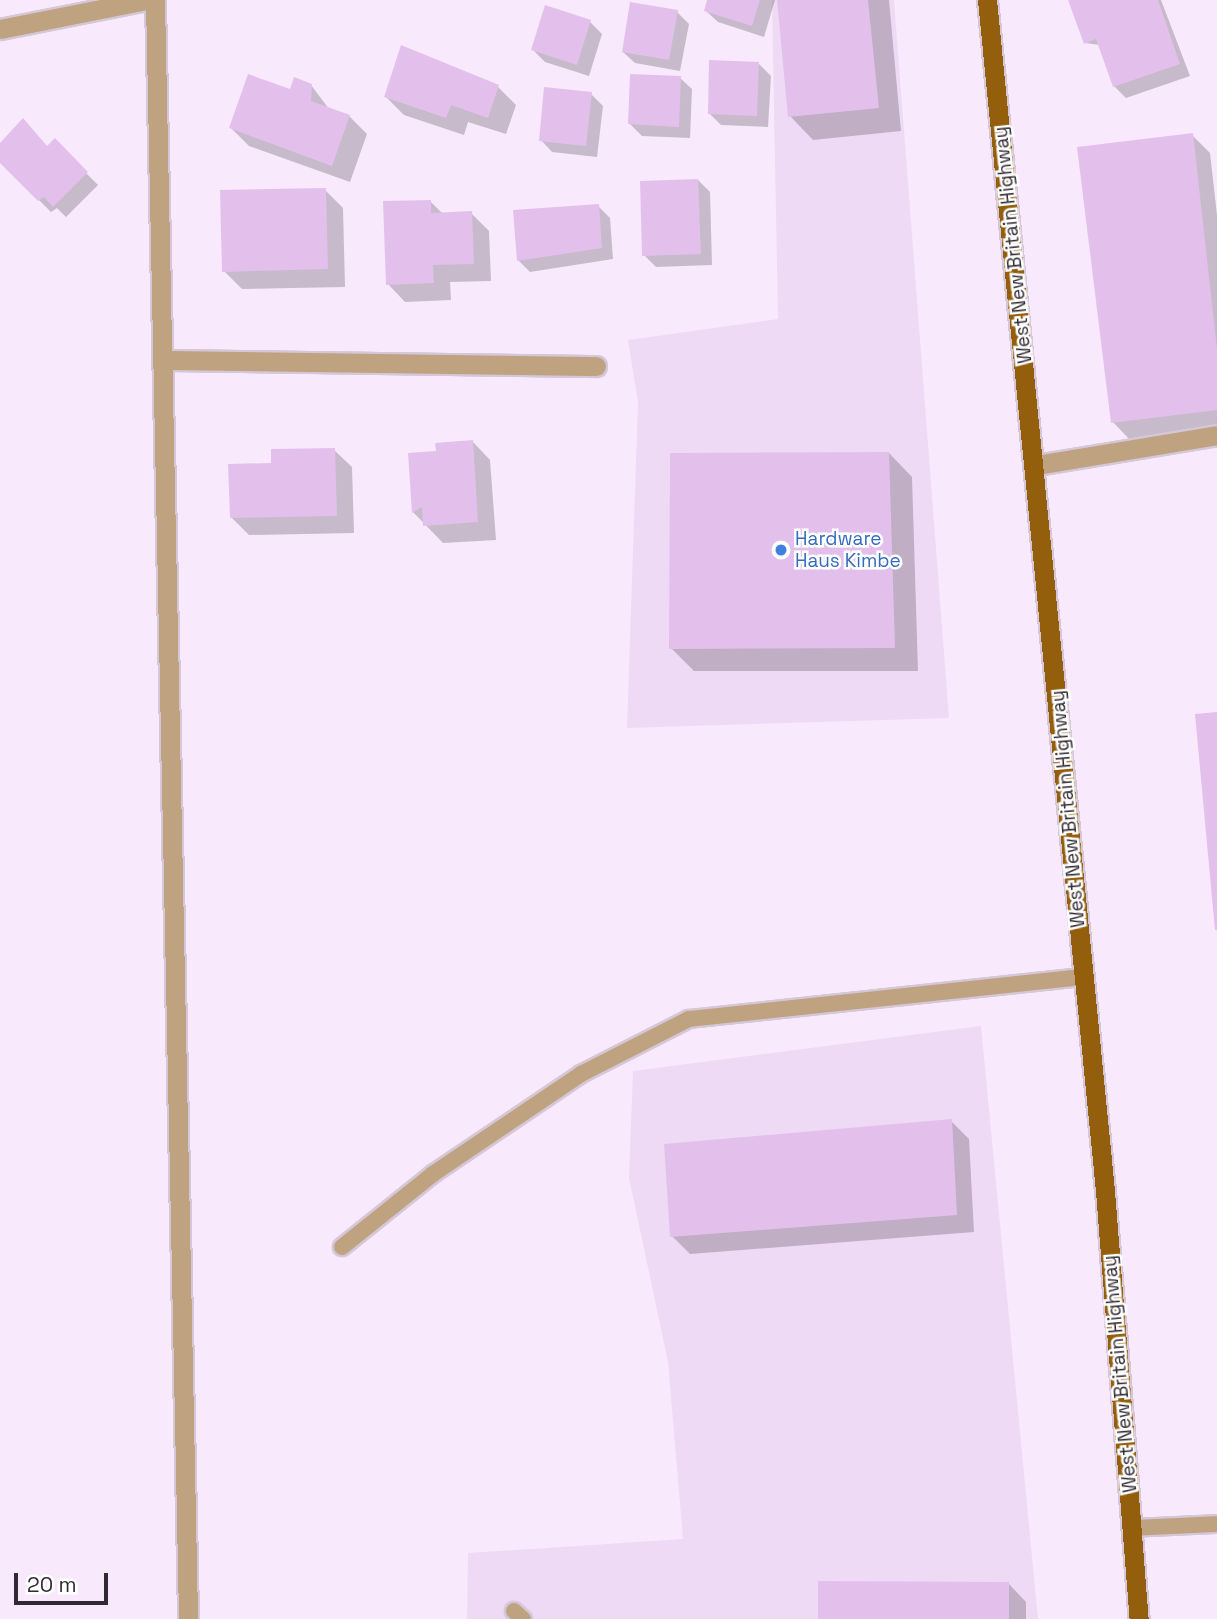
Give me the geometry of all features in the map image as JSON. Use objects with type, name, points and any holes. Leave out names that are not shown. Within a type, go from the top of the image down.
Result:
[{"type":"main road","name":"West New Britain Highway","points":[[987,0],[1036,465],[1084,977],[1139,1619]]},
{"type":"street","points":[[0,29],[146,0]]},
{"type":"street","points":[[155,0],[188,1619]]},
{"type":"street","points":[[162,360],[596,366]]},
{"type":"street","points":[[1036,465],[1217,435]]},
{"type":"lane","points":[[342,1247],[433,1174],[581,1074],[689,1019],[1084,977]]},
{"type":"lane","points":[[1132,1528],[1217,1524]]},
{"type":"shaded area","points":[[772,0],[894,0],[949,718],[627,728],[638,402],[628,340],[778,319]]},
{"type":"shaded area","points":[[981,1026],[1038,1619],[467,1619],[468,1553],[683,1539],[668,1362],[629,1178],[633,1071]]},
{"type":"building","points":[[707,0],[760,0],[752,26],[704,11]]},
{"type":"building","points":[[777,0],[868,0],[879,108],[788,117]]},
{"type":"building","points":[[1068,0],[1158,0],[1180,64],[1113,87],[1096,39],[1084,44]]},
{"type":"building","points":[[630,2],[678,10],[669,60],[622,52]]},
{"type":"building","points":[[545,5],[591,20],[577,65],[531,50]]},
{"type":"building","points":[[401,45],[499,85],[488,118],[451,105],[446,118],[384,97]]},
{"type":"building","points":[[709,60],[759,62],[757,116],[708,114]]},
{"type":"building","points":[[248,74],[290,89],[294,77],[312,84],[311,101],[350,115],[332,166],[229,128]]},
{"type":"building","points":[[630,74],[681,76],[679,127],[628,124]]},
{"type":"building","points":[[544,87],[592,92],[586,146],[539,141]]},
{"type":"building","points":[[23,118],[47,146],[55,138],[88,172],[53,207],[44,197],[38,201],[0,163],[0,143]]},
{"type":"building","points":[[1193,133],[1217,349],[1217,410],[1111,423],[1077,147]]},
{"type":"building","points":[[698,179],[701,254],[642,256],[640,181]]},
{"type":"building","points":[[326,188],[328,269],[222,272],[220,190]]},
{"type":"building","points":[[431,200],[431,213],[472,211],[474,264],[433,265],[434,283],[386,285],[383,201]]},
{"type":"building","points":[[599,204],[602,248],[517,261],[513,210]]},
{"type":"building","points":[[473,440],[478,522],[423,526],[422,507],[412,513],[408,453],[436,451],[435,443]]},
{"type":"building","points":[[335,448],[337,516],[230,518],[228,464],[271,463],[271,449]]},
{"type":"building","name":"Hardware Haus Kimbe","points":[[889,452],[895,648],[669,649],[670,453]]},
{"type":"building","points":[[1217,712],[1217,930],[1215,930],[1195,714]]},
{"type":"building","points":[[952,1119],[957,1215],[670,1237],[664,1144]]},
{"type":"building","points":[[818,1581],[1009,1582],[1009,1619],[818,1619]]},
{"type":"place","name":"Hardware Haus Kimbe","points":[[781,550]]}]
